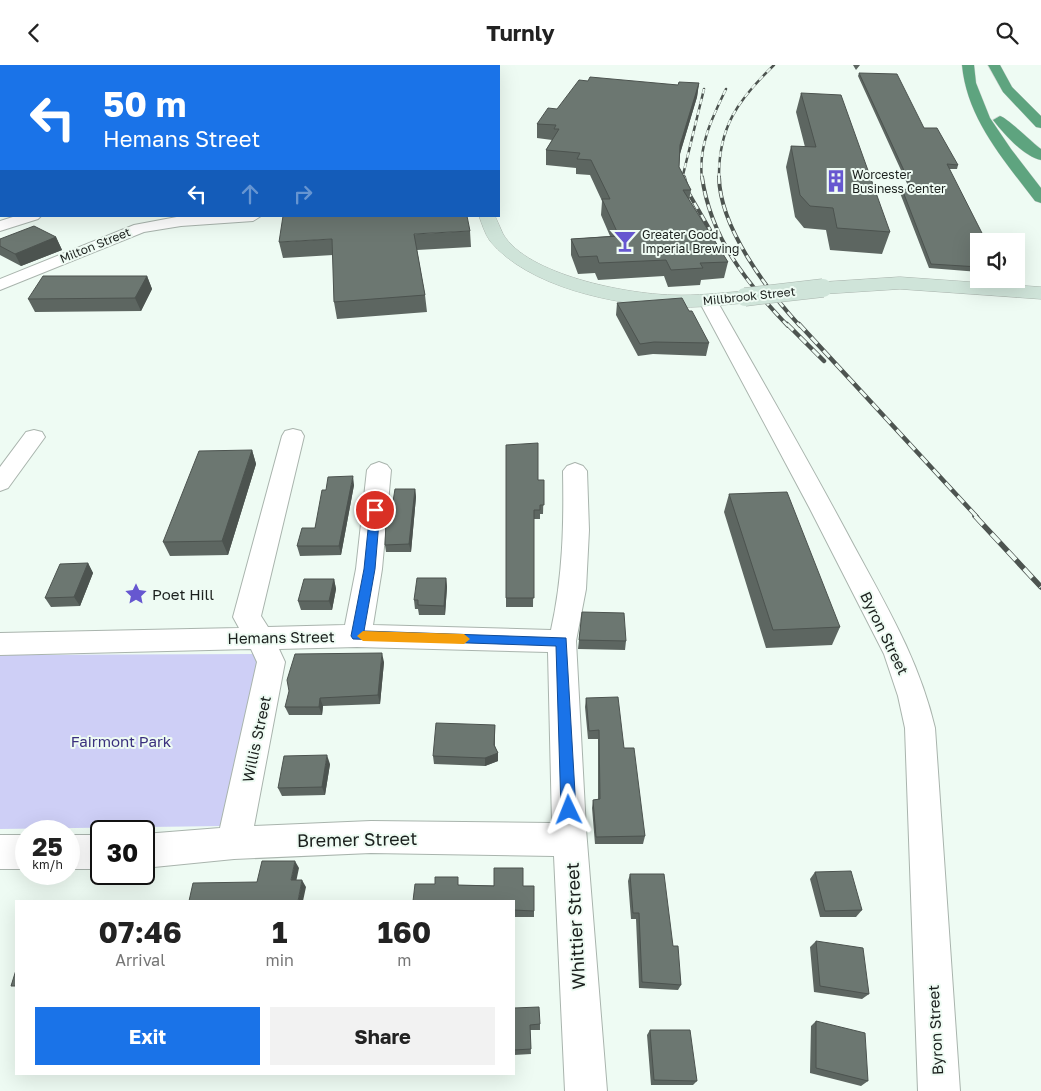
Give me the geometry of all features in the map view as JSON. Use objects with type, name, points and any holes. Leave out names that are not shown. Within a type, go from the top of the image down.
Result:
[{"type":"highway","points":[[968,65],[970,82],[980,109],[992,130],[1041,198]]},
{"type":"highway","points":[[994,65],[1007,89],[1041,124]]},
{"type":"highway","points":[[1004,65],[1017,84],[1041,105]]},
{"type":"highway","points":[[970,82],[1009,131],[1041,156]]},
{"type":"main road","name":"Millbrook Street","points":[[487,217],[489,227],[504,247],[524,262],[549,274],[618,295],[668,301],[708,301],[823,288],[900,283],[1041,293]]},
{"type":"street","points":[[0,226],[30,217]]},
{"type":"street","name":"Milton Street","points":[[0,285],[140,228],[175,221],[237,217]]},
{"type":"street","name":"Byron Street","points":[[708,301],[821,507],[898,654],[913,696],[920,728],[939,1091]]},
{"type":"street","name":"Willis Street","points":[[234,843],[271,662],[260,637],[247,617],[293,436]]},
{"type":"street","points":[[0,483],[34,437]]},
{"type":"street","points":[[357,636],[369,569],[379,470]]},
{"type":"street","name":"Whittier Street","points":[[575,471],[577,530],[573,589],[562,641],[570,841],[586,1091]]},
{"type":"street","name":"Hemans Street","points":[[0,643],[357,636],[562,641]]},
{"type":"street","name":"Bremer Street","points":[[155,850],[234,843],[371,837],[570,841]]},
{"type":"street","points":[[0,853],[15,853]]},
{"type":"green space","name":"Fairmont Park","points":[[260,654],[223,826],[155,827],[155,820],[90,820],[90,828],[80,828],[80,820],[15,820],[15,829],[0,829],[0,655]]},
{"type":"building","points":[[859,73],[897,74],[924,128],[937,128],[958,165],[947,164],[982,233],[970,233],[970,266],[931,264],[902,189],[913,190]]},
{"type":"building","points":[[590,77],[678,85],[679,82],[699,83],[680,145],[679,167],[691,190],[683,190],[728,262],[700,263],[703,268],[671,270],[666,260],[599,263],[597,256],[579,257],[571,239],[619,236],[602,199],[610,199],[591,160],[577,159],[580,153],[546,150],[559,129],[554,129],[556,125],[537,124],[548,108],[557,109],[579,80],[588,81]]},
{"type":"building","points":[[801,93],[841,95],[890,232],[837,228],[833,208],[810,206],[800,195],[791,146],[816,147]]},
{"type":"building","points":[[283,217],[467,217],[470,231],[414,234],[425,295],[334,302],[332,239],[279,242]]},
{"type":"building","points":[[34,226],[56,237],[15,254],[0,246],[0,239]]},
{"type":"building","points":[[43,276],[147,276],[135,298],[28,299]]},
{"type":"building","points":[[682,298],[689,311],[692,311],[709,343],[654,342],[640,344],[617,303]]},
{"type":"building","points":[[538,443],[538,480],[544,480],[544,505],[540,505],[540,510],[534,510],[534,598],[506,598],[506,445]]},
{"type":"building","points":[[252,450],[222,541],[163,542],[199,451]]},
{"type":"building","points":[[353,476],[339,546],[297,546],[302,528],[315,528],[322,490],[326,490],[328,477]]},
{"type":"building","points":[[395,489],[415,489],[409,544],[385,545],[386,520],[390,520]]},
{"type":"building","points":[[787,492],[840,627],[773,630],[729,494]]},
{"type":"building","points":[[88,563],[74,597],[45,598],[60,564]]},
{"type":"building","points":[[417,578],[446,578],[444,606],[418,605],[418,600],[414,600]]},
{"type":"building","points":[[304,579],[334,579],[329,601],[298,601]]},
{"type":"building","points":[[582,612],[624,613],[626,641],[579,640]]},
{"type":"building","points":[[382,653],[378,695],[320,698],[319,707],[285,707],[289,691],[287,680],[295,654]]},
{"type":"building","points":[[618,697],[624,748],[634,748],[645,836],[596,837],[593,800],[600,799],[599,730],[589,731],[586,698]]},
{"type":"building","points":[[436,723],[495,725],[494,745],[498,753],[485,758],[433,756]]},
{"type":"building","points":[[327,755],[322,787],[278,788],[284,756]]},
{"type":"building","points":[[262,861],[295,861],[291,880],[302,880],[298,900],[189,900],[193,883],[257,882]]},
{"type":"building","points":[[494,868],[523,868],[523,886],[534,886],[534,911],[515,910],[515,900],[413,900],[415,884],[435,884],[435,877],[458,877],[458,885],[494,886]]},
{"type":"building","points":[[851,871],[862,910],[825,911],[815,872]]},
{"type":"building","points":[[630,874],[664,874],[673,946],[678,946],[681,985],[642,982],[639,913],[633,913]]},
{"type":"building","points":[[816,941],[863,948],[869,994],[820,986]]},
{"type":"building","points":[[15,973],[15,986],[11,986]]},
{"type":"building","points":[[539,1007],[540,1024],[530,1025],[531,1049],[515,1050],[515,1008]]},
{"type":"building","points":[[816,1021],[865,1033],[868,1081],[816,1068]]},
{"type":"building","points":[[650,1030],[690,1030],[697,1081],[654,1080]]},
{"type":"railway","points":[[719,178],[722,144],[726,129],[750,90],[774,65]]},
{"type":"railway","points":[[684,179],[683,175],[704,89]]},
{"type":"railway","points":[[702,179],[702,155],[707,132],[726,89]]},
{"type":"railway","points":[[684,177],[688,192],[710,230]]},
{"type":"railway","points":[[702,177],[713,220],[722,240],[758,293],[788,326]]},
{"type":"railway","points":[[719,178],[721,197],[736,237],[760,276],[800,326]]},
{"type":"railway","points":[[787,324],[824,361]]},
{"type":"railway","points":[[799,324],[977,517]]},
{"type":"railway","points":[[975,516],[1041,587]]},
{"type":"slow traffic","points":[[363,636],[464,639]]},
{"type":"place","name":"Worcester Business Center","points":[[836,181]]},
{"type":"place","name":"Greater Good Imperial Brewing","points":[[625,241]]},
{"type":"place","name":"Poet Hill","points":[[136,594]]},
{"type":"route","points":[[375,510],[369,569],[357,636],[562,641],[569,810]]}]
